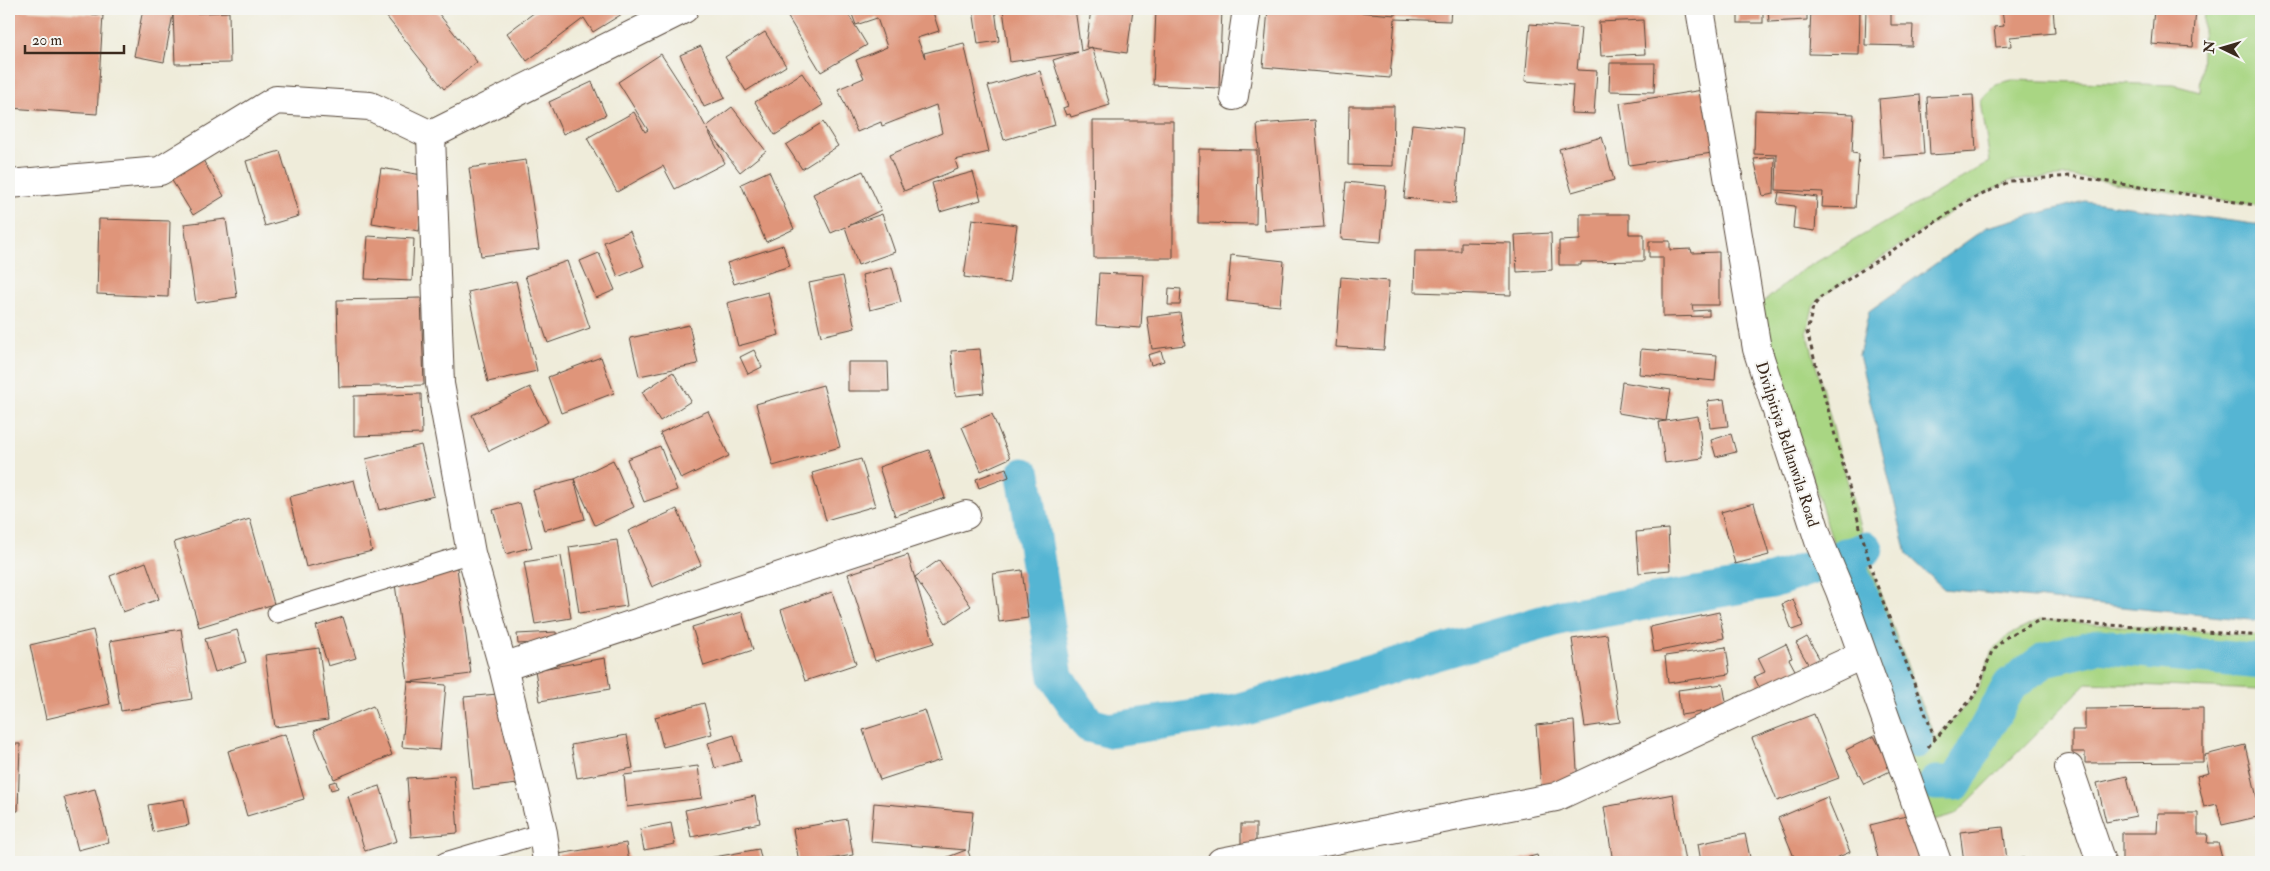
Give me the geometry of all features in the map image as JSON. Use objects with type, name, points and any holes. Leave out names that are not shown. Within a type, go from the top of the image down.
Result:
[{"type":"street","points":[[431,135],[684,9]]},
{"type":"street","points":[[1234,96],[1247,9]]},
{"type":"street","name":"Divilpitiya Bellanwila Road","points":[[1700,9],[1757,349],[1819,541],[1840,590],[1937,862]]},
{"type":"street","points":[[9,184],[160,170],[276,100],[370,106],[431,135]]},
{"type":"street","points":[[431,135],[440,384],[471,553],[503,667],[542,833],[547,862]]},
{"type":"street","points":[[503,667],[966,515]]},
{"type":"street","points":[[1221,862],[1556,798],[1862,655]]},
{"type":"street","points":[[2069,768],[2101,862]]},
{"type":"lane","points":[[277,613],[471,553]]},
{"type":"lane","points":[[445,862],[542,833]]},
{"type":"path","points":[[2261,206],[2070,176],[2010,182],[1963,204],[1821,297],[1813,307],[1807,332],[1873,575],[1935,739],[1976,694],[1992,651],[2008,635],[2040,620],[2261,636]]},
{"type":"green space","points":[[2204,9],[2261,9],[2261,206],[2070,176],[2010,181],[1963,204],[1821,297],[1813,307],[1807,332],[1873,575],[1935,739],[1976,694],[1992,651],[2009,635],[2040,620],[2261,636],[2261,690],[2087,683],[1955,815],[1923,824],[1758,307],[1799,272],[1990,162],[1981,101],[1996,84],[2012,80],[2174,85],[2200,92]]},
{"type":"water","points":[[2085,201],[2261,225],[2261,621],[1944,589],[1907,554],[1859,355],[1869,311],[1987,227]]},
{"type":"building","points":[[9,9],[103,15],[97,114],[9,108]]},
{"type":"building","points":[[143,9],[173,12],[164,62],[134,56]]},
{"type":"building","points":[[385,9],[435,9],[477,62],[444,89],[382,11]]},
{"type":"building","points":[[539,9],[630,9],[593,32],[584,18],[527,61],[507,33]]},
{"type":"building","points":[[783,9],[845,9],[867,45],[821,72]]},
{"type":"building","points":[[850,9],[932,9],[939,31],[917,38],[925,58],[924,53],[964,43],[989,152],[955,160],[958,169],[904,191],[889,155],[942,133],[936,105],[882,126],[881,122],[857,132],[838,89],[864,78],[856,60],[887,47],[877,18],[856,25]]},
{"type":"building","points":[[973,9],[995,9],[999,41],[978,44]]},
{"type":"building","points":[[1003,9],[1075,9],[1081,51],[1092,47],[1110,105],[1071,117],[1070,114],[1066,115],[1063,108],[1068,106],[1053,60],[1078,52],[1010,62]]},
{"type":"building","points":[[1091,9],[1133,9],[1127,53],[1086,47]]},
{"type":"building","points":[[1156,9],[1222,9],[1219,88],[1153,85]]},
{"type":"building","points":[[1268,9],[1319,9],[1396,15],[1396,9],[1451,9],[1450,21],[1395,19],[1390,78],[1263,67]]},
{"type":"building","points":[[1473,9],[1530,9],[1530,11],[1473,11]]},
{"type":"building","points":[[1738,9],[1763,9],[1763,23],[1738,23]]},
{"type":"building","points":[[1768,9],[1807,9],[1807,20],[1769,22]]},
{"type":"building","points":[[1811,9],[1860,9],[1859,55],[1809,54]]},
{"type":"building","points":[[1866,9],[1891,9],[1891,25],[1913,25],[1912,46],[1865,45]]},
{"type":"building","points":[[2002,9],[2053,9],[2055,33],[2010,37],[2011,46],[1996,47],[1994,27],[2004,26]]},
{"type":"building","points":[[2154,9],[2196,9],[2193,47],[2151,44]]},
{"type":"building","points":[[229,12],[230,63],[175,64],[173,14]]},
{"type":"building","points":[[1643,20],[1645,54],[1601,56],[1599,22]]},
{"type":"building","points":[[1530,24],[1581,28],[1577,70],[1597,71],[1594,114],[1571,113],[1573,85],[1525,81]]},
{"type":"building","points":[[765,32],[786,66],[746,91],[725,57]]},
{"type":"building","points":[[701,46],[725,98],[704,107],[680,55]]},
{"type":"building","points":[[661,54],[706,127],[732,107],[766,151],[740,172],[707,129],[725,163],[675,189],[663,166],[617,192],[587,138],[634,112],[645,132],[648,130],[618,82]]},
{"type":"building","points":[[1610,63],[1655,63],[1654,92],[1609,91]]},
{"type":"building","points":[[1040,71],[1055,125],[1004,140],[988,86]]},
{"type":"building","points":[[802,73],[823,105],[775,135],[755,102]]},
{"type":"building","points":[[592,82],[606,115],[563,134],[549,102]]},
{"type":"building","points":[[1709,89],[1719,152],[1629,165],[1620,103]]},
{"type":"building","points":[[1920,95],[1924,154],[1883,157],[1879,99]]},
{"type":"building","points":[[1973,95],[1976,152],[1930,155],[1927,97]]},
{"type":"building","points":[[1349,106],[1394,106],[1393,166],[1348,165]]},
{"type":"building","points":[[1755,110],[1854,114],[1852,153],[1859,154],[1855,208],[1822,207],[1823,192],[1776,190],[1777,155],[1754,154]]},
{"type":"building","points":[[1315,120],[1324,227],[1265,231],[1257,124]]},
{"type":"building","points":[[1093,121],[1173,121],[1173,258],[1094,258]]},
{"type":"building","points":[[823,122],[838,146],[802,169],[786,145]]},
{"type":"building","points":[[1412,124],[1463,129],[1456,203],[1404,198]]},
{"type":"building","points":[[1602,137],[1614,180],[1572,192],[1559,149]]},
{"type":"building","points":[[1199,149],[1257,150],[1256,224],[1198,223]]},
{"type":"building","points":[[280,151],[299,216],[265,226],[246,161]]},
{"type":"building","points":[[200,155],[224,196],[193,215],[168,174]]},
{"type":"building","points":[[1775,157],[1774,194],[1763,196],[1754,159]]},
{"type":"building","points":[[526,160],[539,249],[481,256],[469,168]]},
{"type":"building","points":[[381,168],[428,176],[419,231],[372,223]]},
{"type":"building","points":[[769,171],[794,229],[766,242],[741,184]]},
{"type":"building","points":[[863,171],[881,210],[848,226],[882,214],[895,252],[858,265],[845,227],[831,233],[813,194]]},
{"type":"building","points":[[973,172],[981,200],[940,212],[932,183]]},
{"type":"building","points":[[1346,182],[1386,186],[1381,242],[1341,239]]},
{"type":"building","points":[[1779,192],[1817,197],[1815,231],[1793,228],[1795,206],[1777,204]]},
{"type":"building","points":[[1580,214],[1629,214],[1629,234],[1644,234],[1644,261],[1581,262],[1581,265],[1559,265],[1559,241],[1580,240]]},
{"type":"building","points":[[99,219],[170,221],[168,297],[97,294]]},
{"type":"building","points":[[226,219],[237,297],[196,303],[184,224]]},
{"type":"building","points":[[972,219],[1017,225],[1009,283],[964,277]]},
{"type":"building","points":[[630,231],[644,266],[618,277],[604,242]]},
{"type":"building","points":[[1551,233],[1552,270],[1517,272],[1515,235]]},
{"type":"building","points":[[368,236],[414,239],[412,281],[365,279]]},
{"type":"building","points":[[1649,241],[1670,241],[1670,250],[1691,249],[1692,253],[1719,252],[1719,305],[1692,305],[1693,311],[1709,310],[1709,316],[1663,317],[1663,257],[1649,257]]},
{"type":"building","points":[[1461,242],[1511,243],[1511,295],[1414,292],[1415,251],[1461,251]]},
{"type":"building","points":[[783,245],[790,266],[734,284],[727,263]]},
{"type":"building","points":[[599,253],[615,290],[596,298],[580,261]]},
{"type":"building","points":[[1231,255],[1284,261],[1280,306],[1227,301]]},
{"type":"building","points":[[567,261],[590,328],[548,343],[525,276]]},
{"type":"building","points":[[892,267],[901,302],[870,310],[862,275]]},
{"type":"building","points":[[1099,273],[1144,275],[1141,328],[1096,325]]},
{"type":"building","points":[[843,276],[855,328],[821,336],[809,283]]},
{"type":"building","points":[[1341,277],[1389,281],[1384,350],[1336,347]]},
{"type":"building","points":[[516,281],[537,371],[488,382],[468,292]]},
{"type":"building","points":[[1169,288],[1181,289],[1180,305],[1168,305]]},
{"type":"building","points":[[768,292],[779,335],[738,346],[727,303]]},
{"type":"building","points":[[421,298],[424,385],[339,387],[337,300]]},
{"type":"building","points":[[1180,313],[1185,345],[1152,349],[1147,317]]},
{"type":"building","points":[[689,325],[698,364],[639,376],[630,338]]},
{"type":"building","points":[[980,349],[984,393],[956,396],[951,351]]},
{"type":"building","points":[[1641,349],[1717,355],[1715,381],[1639,374]]},
{"type":"building","points":[[754,350],[762,367],[748,374],[740,357]]},
{"type":"building","points":[[1161,351],[1164,361],[1151,365],[1148,355]]},
{"type":"building","points":[[601,357],[614,393],[561,413],[548,377]]},
{"type":"building","points":[[848,362],[888,362],[889,391],[848,391]]},
{"type":"building","points":[[673,372],[691,401],[660,421],[642,392]]},
{"type":"building","points":[[1622,382],[1671,390],[1666,421],[1618,413]]},
{"type":"building","points":[[823,385],[840,447],[773,466],[756,404]]},
{"type":"building","points":[[530,387],[548,422],[489,451],[472,415]]},
{"type":"building","points":[[421,394],[422,434],[354,436],[354,396]]},
{"type":"building","points":[[1724,399],[1728,426],[1710,428],[1707,401]]},
{"type":"building","points":[[708,411],[729,456],[681,479],[660,433]]},
{"type":"building","points":[[992,414],[1010,458],[981,471],[962,427]]},
{"type":"building","points":[[1698,416],[1703,458],[1665,463],[1659,422]]},
{"type":"building","points":[[1731,434],[1736,452],[1716,457],[1711,440]]},
{"type":"building","points":[[421,445],[434,496],[379,510],[366,459]]},
{"type":"building","points":[[660,446],[677,490],[644,502],[627,459]]},
{"type":"building","points":[[929,450],[945,498],[895,516],[879,467]]},
{"type":"building","points":[[861,459],[875,506],[826,520],[812,473]]},
{"type":"building","points":[[613,460],[634,507],[595,525],[574,479]]},
{"type":"building","points":[[1006,468],[1009,477],[979,488],[976,479]]},
{"type":"building","points":[[574,479],[585,519],[544,530],[533,490]]},
{"type":"building","points":[[354,480],[372,551],[306,567],[289,497]]},
{"type":"building","points":[[520,503],[532,547],[506,554],[493,510]]},
{"type":"building","points":[[1754,503],[1769,555],[1735,564],[1721,512]]},
{"type":"building","points":[[677,509],[701,565],[652,587],[628,531]]},
{"type":"building","points":[[250,519],[274,604],[199,627],[174,542]]},
{"type":"building","points":[[1668,529],[1670,570],[1639,573],[1636,532]]},
{"type":"building","points":[[617,540],[627,606],[579,613],[569,547]]},
{"type":"building","points":[[908,555],[934,643],[875,661],[848,574]]},
{"type":"building","points":[[561,556],[571,618],[535,624],[524,562]]},
{"type":"building","points":[[939,560],[971,606],[946,623],[915,577]]},
{"type":"building","points":[[146,562],[159,599],[123,612],[110,576]]},
{"type":"building","points":[[457,568],[471,674],[408,682],[394,576]]},
{"type":"building","points":[[1022,570],[1028,618],[999,622],[993,574]]},
{"type":"building","points":[[832,592],[856,664],[805,681],[781,610]]},
{"type":"building","points":[[1793,599],[1803,626],[1792,630],[1782,604]]},
{"type":"building","points":[[742,612],[753,650],[704,666],[692,627]]},
{"type":"building","points":[[1719,612],[1724,638],[1654,652],[1650,627]]},
{"type":"building","points":[[343,617],[356,658],[328,666],[316,626]]},
{"type":"building","points":[[181,629],[192,699],[121,711],[110,641]]},
{"type":"building","points":[[93,630],[110,704],[46,719],[30,645]]},
{"type":"building","points":[[237,630],[246,662],[215,672],[205,639]]},
{"type":"building","points":[[556,632],[557,642],[518,644],[517,634]]},
{"type":"building","points":[[1607,634],[1620,722],[1585,727],[1572,639]]},
{"type":"building","points":[[1807,637],[1822,663],[1811,669],[1796,643]]},
{"type":"building","points":[[1786,644],[1792,658],[1789,659],[1802,683],[1766,701],[1754,677],[1765,672],[1758,658]]},
{"type":"building","points":[[1726,647],[1730,674],[1668,683],[1665,656]]},
{"type":"building","points":[[319,648],[328,720],[275,727],[265,655]]},
{"type":"building","points":[[605,658],[610,689],[540,701],[535,670]]},
{"type":"building","points":[[408,682],[446,685],[440,750],[402,747]]},
{"type":"building","points":[[1723,684],[1727,708],[1681,715],[1678,690]]},
{"type":"building","points":[[509,693],[518,784],[473,789],[464,697]]},
{"type":"building","points":[[704,703],[712,734],[663,747],[655,717]]},
{"type":"building","points":[[373,706],[392,755],[334,779],[314,731]]},
{"type":"building","points":[[2203,708],[2203,762],[2085,763],[2085,752],[2072,752],[2072,730],[2085,730],[2085,709]]},
{"type":"building","points":[[925,710],[941,760],[880,780],[863,730]]},
{"type":"building","points":[[1814,714],[1839,778],[1777,801],[1752,738]]},
{"type":"building","points":[[1574,721],[1578,785],[1541,788],[1536,725]]},
{"type":"building","points":[[285,734],[304,799],[247,816],[228,751]]},
{"type":"building","points":[[627,735],[633,768],[577,778],[571,745]]},
{"type":"building","points":[[734,735],[741,761],[715,768],[708,743]]},
{"type":"building","points":[[1874,736],[1892,770],[1864,784],[1846,750]]},
{"type":"building","points":[[9,744],[20,744],[18,811],[9,811]]},
{"type":"building","points":[[2245,745],[2261,816],[2222,825],[2217,804],[2204,807],[2197,776],[2209,773],[2205,755]]},
{"type":"building","points":[[698,766],[702,798],[627,807],[624,775]]},
{"type":"building","points":[[454,775],[458,833],[411,837],[407,778]]},
{"type":"building","points":[[2127,776],[2136,816],[2106,822],[2097,783]]},
{"type":"building","points":[[336,781],[338,788],[331,790],[329,783]]},
{"type":"building","points":[[380,786],[397,841],[365,851],[348,796]]},
{"type":"building","points":[[95,789],[109,842],[78,850],[64,797]]},
{"type":"building","points":[[1673,794],[1685,862],[1613,862],[1604,807]]},
{"type":"building","points":[[755,796],[760,823],[691,837],[685,810]]},
{"type":"building","points":[[1827,797],[1850,852],[1827,862],[1796,862],[1778,818]]},
{"type":"building","points":[[184,799],[189,825],[153,832],[148,805]]},
{"type":"building","points":[[874,803],[973,812],[968,851],[972,862],[935,862],[966,850],[871,842]]},
{"type":"building","points":[[2158,813],[2198,813],[2198,834],[2208,834],[2207,843],[2218,843],[2223,862],[2122,862],[2122,833],[2157,833]]},
{"type":"building","points":[[1915,814],[1926,861],[1879,862],[1870,825]]},
{"type":"building","points":[[847,819],[853,855],[812,862],[799,862],[793,829]]},
{"type":"building","points":[[671,823],[675,844],[644,850],[640,829]]},
{"type":"building","points":[[1241,824],[1256,824],[1256,846],[1241,846]]},
{"type":"building","points":[[2003,827],[2007,860],[2024,858],[2025,862],[1964,862],[1960,832]]},
{"type":"building","points":[[1745,834],[1751,862],[1701,862],[1698,844]]},
{"type":"building","points":[[626,843],[629,862],[560,862],[558,854]]},
{"type":"building","points":[[759,849],[762,862],[692,862],[692,861]]},
{"type":"building","points":[[1537,855],[1539,862],[1511,862]]},
{"type":"waterway","points":[[1024,475],[1056,677],[1089,725],[1108,730],[1236,711],[1562,617],[1772,581],[1866,549]]},
{"type":"waterway","points":[[1845,555],[1916,741]]},
{"type":"waterway","points":[[1936,783],[1956,783],[2010,685],[2046,659],[2098,646],[2261,662]]}]
